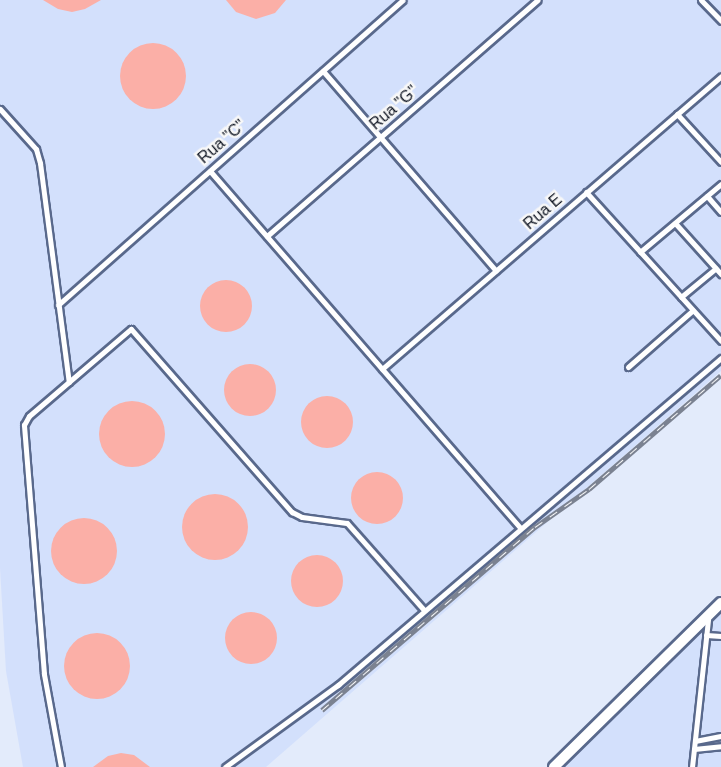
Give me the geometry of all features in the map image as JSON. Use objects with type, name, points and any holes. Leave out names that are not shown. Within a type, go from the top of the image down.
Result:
[{"type":"street","points":[[554,767],[721,603]]},
{"type":"lane","name":"Rua \"C\"","points":[[58,305],[403,0]]},
{"type":"lane","points":[[525,0],[531,6]]},
{"type":"lane","name":"Rua \"G\"","points":[[267,236],[538,0]]},
{"type":"lane","points":[[701,0],[721,21]]},
{"type":"lane","points":[[323,71],[496,271]]},
{"type":"lane","name":"Rua E","points":[[382,369],[721,76]]},
{"type":"lane","points":[[0,109],[31,143],[38,156],[43,179],[69,382]]},
{"type":"lane","points":[[677,114],[721,162]]},
{"type":"lane","points":[[210,171],[520,528]]},
{"type":"lane","points":[[640,252],[721,184]]},
{"type":"lane","points":[[586,192],[721,341]]},
{"type":"lane","points":[[707,196],[721,212]]},
{"type":"lane","points":[[675,223],[721,274]]},
{"type":"lane","points":[[681,297],[716,268]]},
{"type":"lane","points":[[628,367],[693,310]]},
{"type":"lane","points":[[61,767],[44,674],[24,431],[29,416],[131,328],[292,512],[302,518],[347,523],[424,610]]},
{"type":"lane","points":[[225,767],[338,685],[721,358]]},
{"type":"lane","points":[[692,767],[708,617]]},
{"type":"lane","points":[[706,635],[721,636]]},
{"type":"lane","points":[[695,741],[721,736]]},
{"type":"lane","points":[[694,749],[721,746]]},
{"type":"shaded area","points":[[0,0],[721,0],[721,371],[266,767],[23,767],[6,671],[0,568]]},
{"type":"shaded area","points":[[721,606],[721,767],[559,767]]},
{"type":"building","points":[[43,0],[101,0],[85,9],[72,12],[58,9]]},
{"type":"building","points":[[226,0],[286,0],[275,13],[256,19],[236,12]]},
{"type":"building","points":[[153,43],[165,46],[176,53],[183,64],[186,76],[183,88],[176,99],[165,106],[153,109],[141,106],[130,99],[123,88],[120,76],[123,64],[130,53],[141,46]]},
{"type":"building","points":[[226,280],[236,282],[244,288],[250,296],[252,306],[250,316],[244,324],[236,330],[226,332],[216,330],[208,324],[202,316],[200,306],[202,296],[208,288],[216,282]]},
{"type":"building","points":[[250,364],[260,366],[268,372],[274,380],[276,390],[274,400],[268,408],[260,414],[250,416],[240,414],[232,408],[226,400],[224,390],[226,380],[232,372],[240,366]]},
{"type":"building","points":[[327,396],[337,398],[345,404],[351,412],[353,422],[351,432],[345,440],[337,446],[327,448],[317,446],[309,440],[303,432],[301,422],[303,412],[309,404],[317,398]]},
{"type":"building","points":[[132,401],[145,404],[155,411],[162,421],[165,434],[162,447],[155,457],[145,464],[132,467],[119,464],[109,457],[102,447],[99,434],[102,421],[109,411],[119,404]]},
{"type":"building","points":[[377,472],[387,474],[395,480],[401,488],[403,498],[401,508],[395,516],[387,522],[377,524],[367,522],[359,516],[353,508],[351,498],[353,488],[359,480],[367,474]]},
{"type":"building","points":[[215,494],[227,497],[238,504],[245,515],[248,527],[245,539],[238,550],[227,557],[215,560],[203,557],[192,550],[185,539],[182,527],[185,515],[192,504],[203,497]]},
{"type":"building","points":[[84,518],[97,521],[107,528],[114,538],[117,551],[114,564],[107,574],[97,581],[84,584],[71,581],[61,574],[54,564],[51,551],[54,538],[61,528],[71,521]]},
{"type":"building","points":[[317,555],[327,557],[335,563],[341,571],[343,581],[341,591],[335,599],[327,605],[317,607],[307,605],[299,599],[293,591],[291,581],[293,571],[299,563],[307,557]]},
{"type":"building","points":[[251,612],[261,614],[269,620],[275,628],[277,638],[275,648],[269,656],[261,662],[251,664],[241,662],[233,656],[227,648],[225,638],[227,628],[233,620],[241,614]]},
{"type":"building","points":[[97,633],[109,636],[120,643],[127,654],[130,666],[127,678],[120,689],[109,696],[97,699],[85,696],[74,689],[67,678],[64,666],[67,654],[74,643],[85,636]]},
{"type":"building","points":[[121,753],[134,755],[150,767],[93,767],[108,756]]},
{"type":"railway","points":[[322,710],[535,527],[589,489],[721,375]]}]
